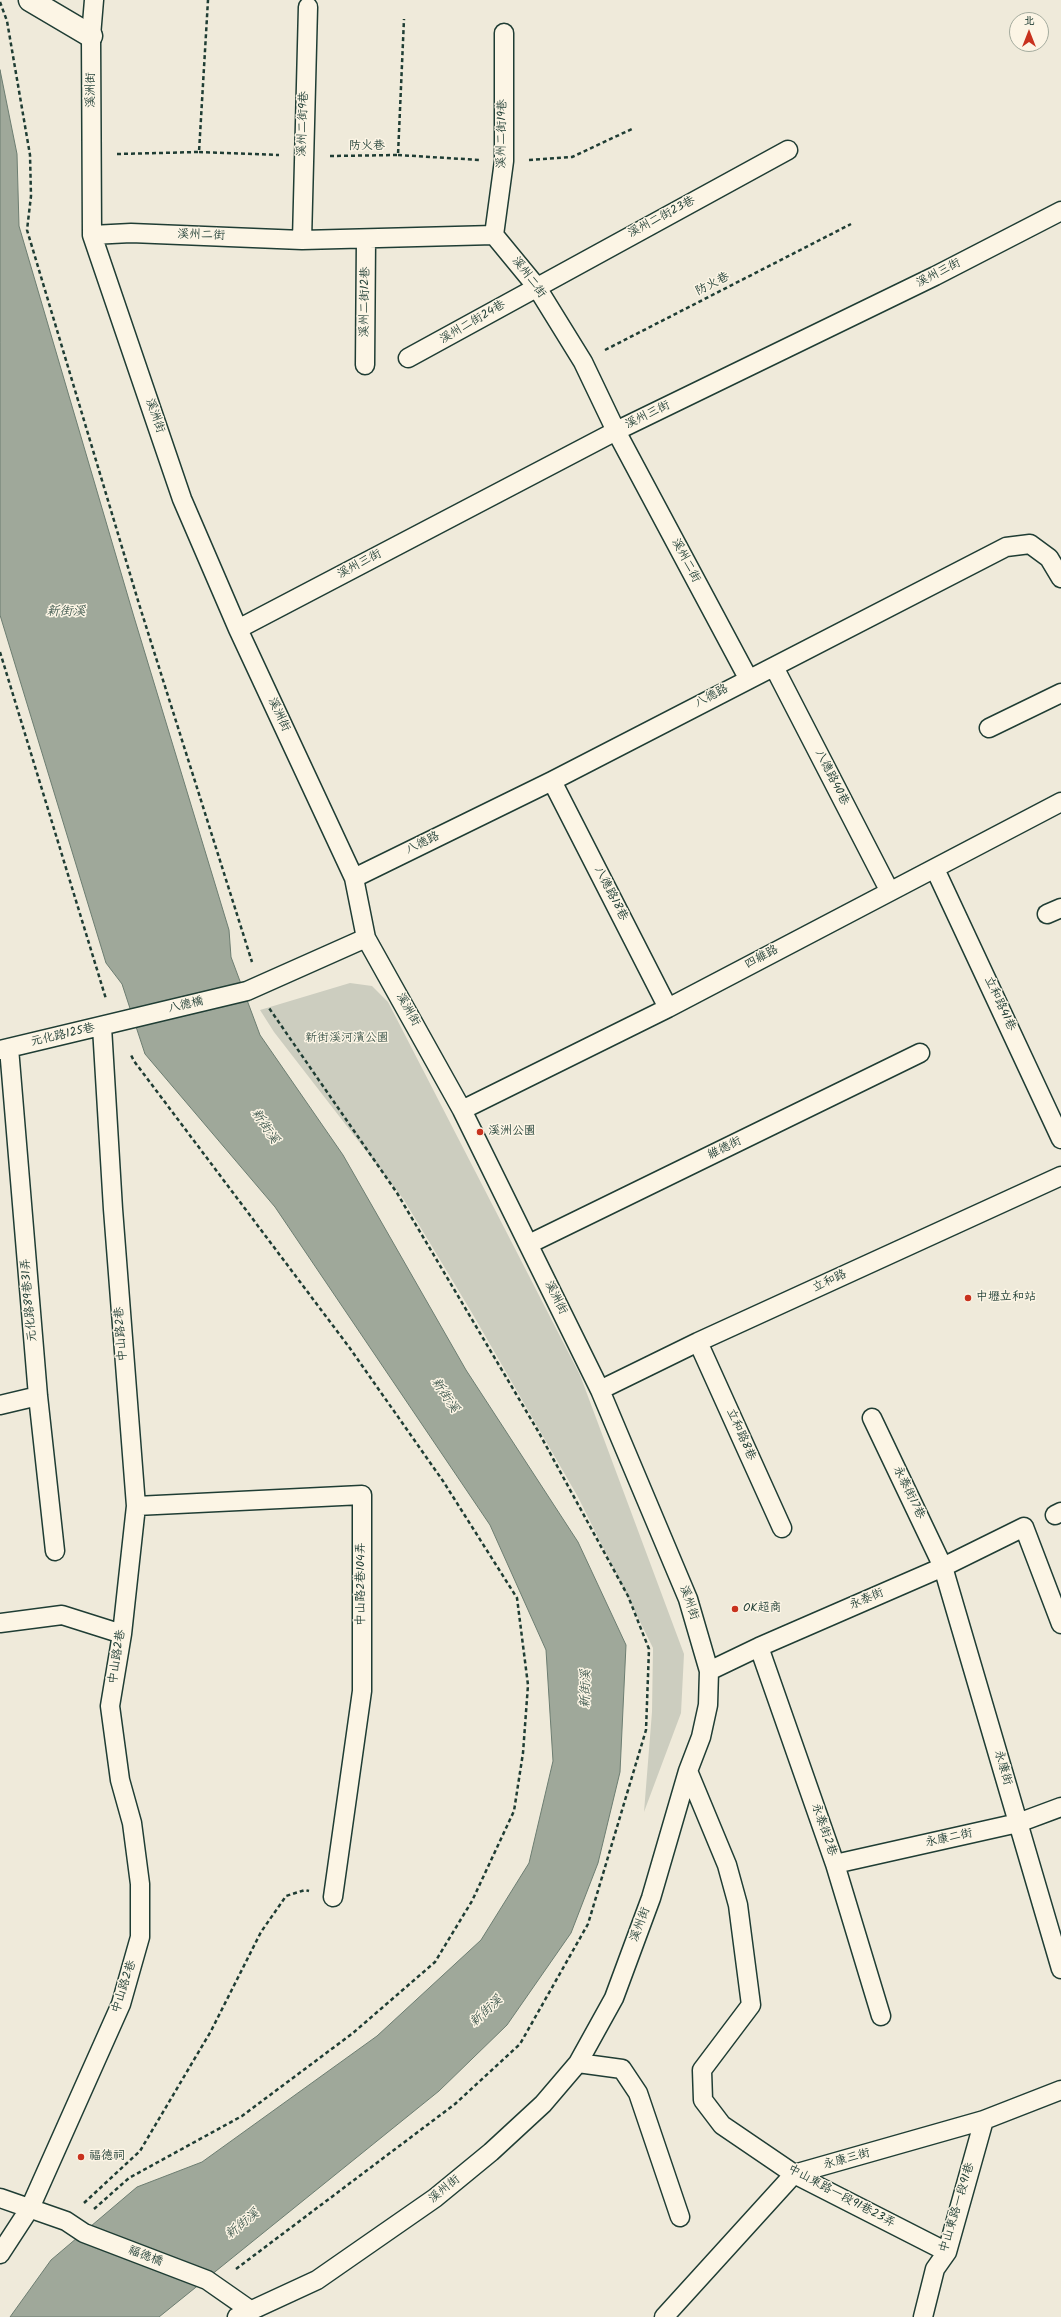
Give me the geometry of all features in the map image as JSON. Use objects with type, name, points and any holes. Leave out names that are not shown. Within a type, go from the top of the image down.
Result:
[{"type":"street","points":[[30,0],[91,36]]},
{"type":"lane","name":"溪洲街","points":[[94,0],[91,36],[92,235],[182,499],[238,629],[354,878],[366,938],[462,1110],[600,1390]]},
{"type":"lane","name":"溪州二街9巷","points":[[302,240],[308,7]]},
{"type":"lane","name":"溪州二街19巷","points":[[494,235],[504,161],[504,33]]},
{"type":"lane","name":"溪州二街23巷","points":[[536,286],[788,150]]},
{"type":"lane","name":"溪州三街","points":[[238,629],[616,431],[935,276],[1061,211]]},
{"type":"lane","name":"溪州二街","points":[[92,235],[131,233],[302,240],[494,235],[536,286],[584,362],[616,431],[748,678]]},
{"type":"lane","name":"溪州二街12巷","points":[[365,365],[366,239]]},
{"type":"lane","name":"溪州二街24巷","points":[[408,358],[536,286]]},
{"type":"lane","name":"八德路","points":[[354,878],[552,781],[748,678],[774,667],[1006,547],[1030,544],[1049,558],[1061,578]]},
{"type":"lane","name":"八德路40巷","points":[[774,667],[889,890]]},
{"type":"lane","points":[[989,728],[1061,693]]},
{"type":"lane","name":"八德路18巷","points":[[552,781],[668,1008]]},
{"type":"lane","name":"四維路","points":[[462,1110],[668,1008],[889,890],[935,869],[1061,802]]},
{"type":"lane","name":"立和路41巷","points":[[935,869],[1061,1139]]},
{"type":"lane","name":"八德橋","points":[[126,1020],[253,988],[366,938]]},
{"type":"lane","name":"元化路125巷","points":[[4,1049],[102,1027],[126,1020]]},
{"type":"lane","name":"中山路2巷","points":[[0,2254],[30,2208],[121,2004],[140,1937],[140,1884],[132,1823],[120,1780],[110,1706],[122,1634],[136,1506],[113,1209],[102,1027]]},
{"type":"lane","name":"元化路89巷31弄","points":[[4,1049],[38,1396],[55,1551]]},
{"type":"lane","name":"維德街","points":[[529,1244],[920,1053]]},
{"type":"lane","name":"立和路","points":[[600,1390],[698,1342],[1061,1176]]},
{"type":"lane","name":"立和路8巷","points":[[698,1342],[782,1528]]},
{"type":"lane","name":"溪州街","points":[[244,2313],[317,2280],[435,2198],[491,2152],[543,2104],[578,2063],[614,1998],[651,1898],[688,1771],[702,1737],[708,1704],[709,1670],[688,1599],[600,1390]]},
{"type":"lane","points":[[0,1405],[38,1396]]},
{"type":"lane","name":"永泰街17巷","points":[[872,1418],[944,1567]]},
{"type":"lane","name":"中山路2巷104弄","points":[[136,1506],[362,1495],[362,1691],[333,1897]]},
{"type":"lane","name":"永泰街","points":[[709,1670],[944,1567],[1024,1527],[1061,1624]]},
{"type":"lane","name":"永康街","points":[[944,1567],[1061,1969]]},
{"type":"lane","points":[[0,1623],[62,1615],[122,1634]]},
{"type":"lane","name":"永泰街2巷","points":[[759,1647],[835,1864],[881,2016]]},
{"type":"lane","name":"中山東路一段91巷23弄","points":[[688,1771],[727,1865],[738,1905],[751,2005],[702,2070],[703,2100],[722,2125],[794,2174],[947,2252]]},
{"type":"lane","name":"永康二街","points":[[835,1864],[1018,1823],[1061,1807]]},
{"type":"lane","points":[[578,2063],[622,2070],[638,2093],[680,2217]]},
{"type":"lane","name":"永康三街","points":[[794,2174],[898,2146],[984,2120],[1061,2090]]},
{"type":"lane","name":"中山東路一段91巷","points":[[923,2317],[935,2269],[947,2252],[984,2120]]},
{"type":"lane","points":[[664,2317],[794,2174]]},
{"type":"lane","name":"福德橋","points":[[0,2198],[66,2221],[84,2233],[209,2282],[244,2313]]},
{"type":"path","points":[[199,152],[208,0]]},
{"type":"path","points":[[0,2],[7,21],[30,155],[31,196],[27,230],[253,988],[265,1002],[397,1193],[538,1432],[628,1596],[649,1649],[646,1730],[588,1924],[520,2044],[455,2104],[238,2267],[209,2282]]},
{"type":"path","name":"防火巷","points":[[92,155],[199,152],[303,156],[398,155],[404,19]]},
{"type":"path","name":"防火巷","points":[[584,362],[851,224]]},
{"type":"path","points":[[66,2221],[106,2180],[140,2151],[210,2031],[261,1932],[286,1896],[305,1890],[333,1897]]},
{"type":"green space","name":"新街溪河濱公園","points":[[350,983],[372,986],[388,1002],[580,1375],[684,1654],[681,1713],[644,1812],[652,1712],[653,1648],[578,1497],[472,1313],[404,1200],[274,1032],[260,1010]]},
{"type":"water","name":"新街溪","points":[[0,70],[17,154],[19,226],[134,617],[229,930],[231,957],[260,1035],[343,1155],[466,1370],[578,1542],[626,1645],[620,1772],[598,1863],[571,1933],[507,2025],[439,2091],[159,2317],[10,2317],[51,2260],[137,2187],[202,2162],[377,2036],[481,1940],[529,1863],[553,1761],[546,1650],[490,1525],[275,1207],[145,1054],[122,984],[106,963],[0,615]]},
{"type":"place","name":"溪洲公園","points":[[480,1132]]},
{"type":"place","name":"中壢立和站","points":[[968,1298]]},
{"type":"place","name":"OK超商","points":[[735,1609]]},
{"type":"place","name":"福德祠","points":[[81,2157]]}]
